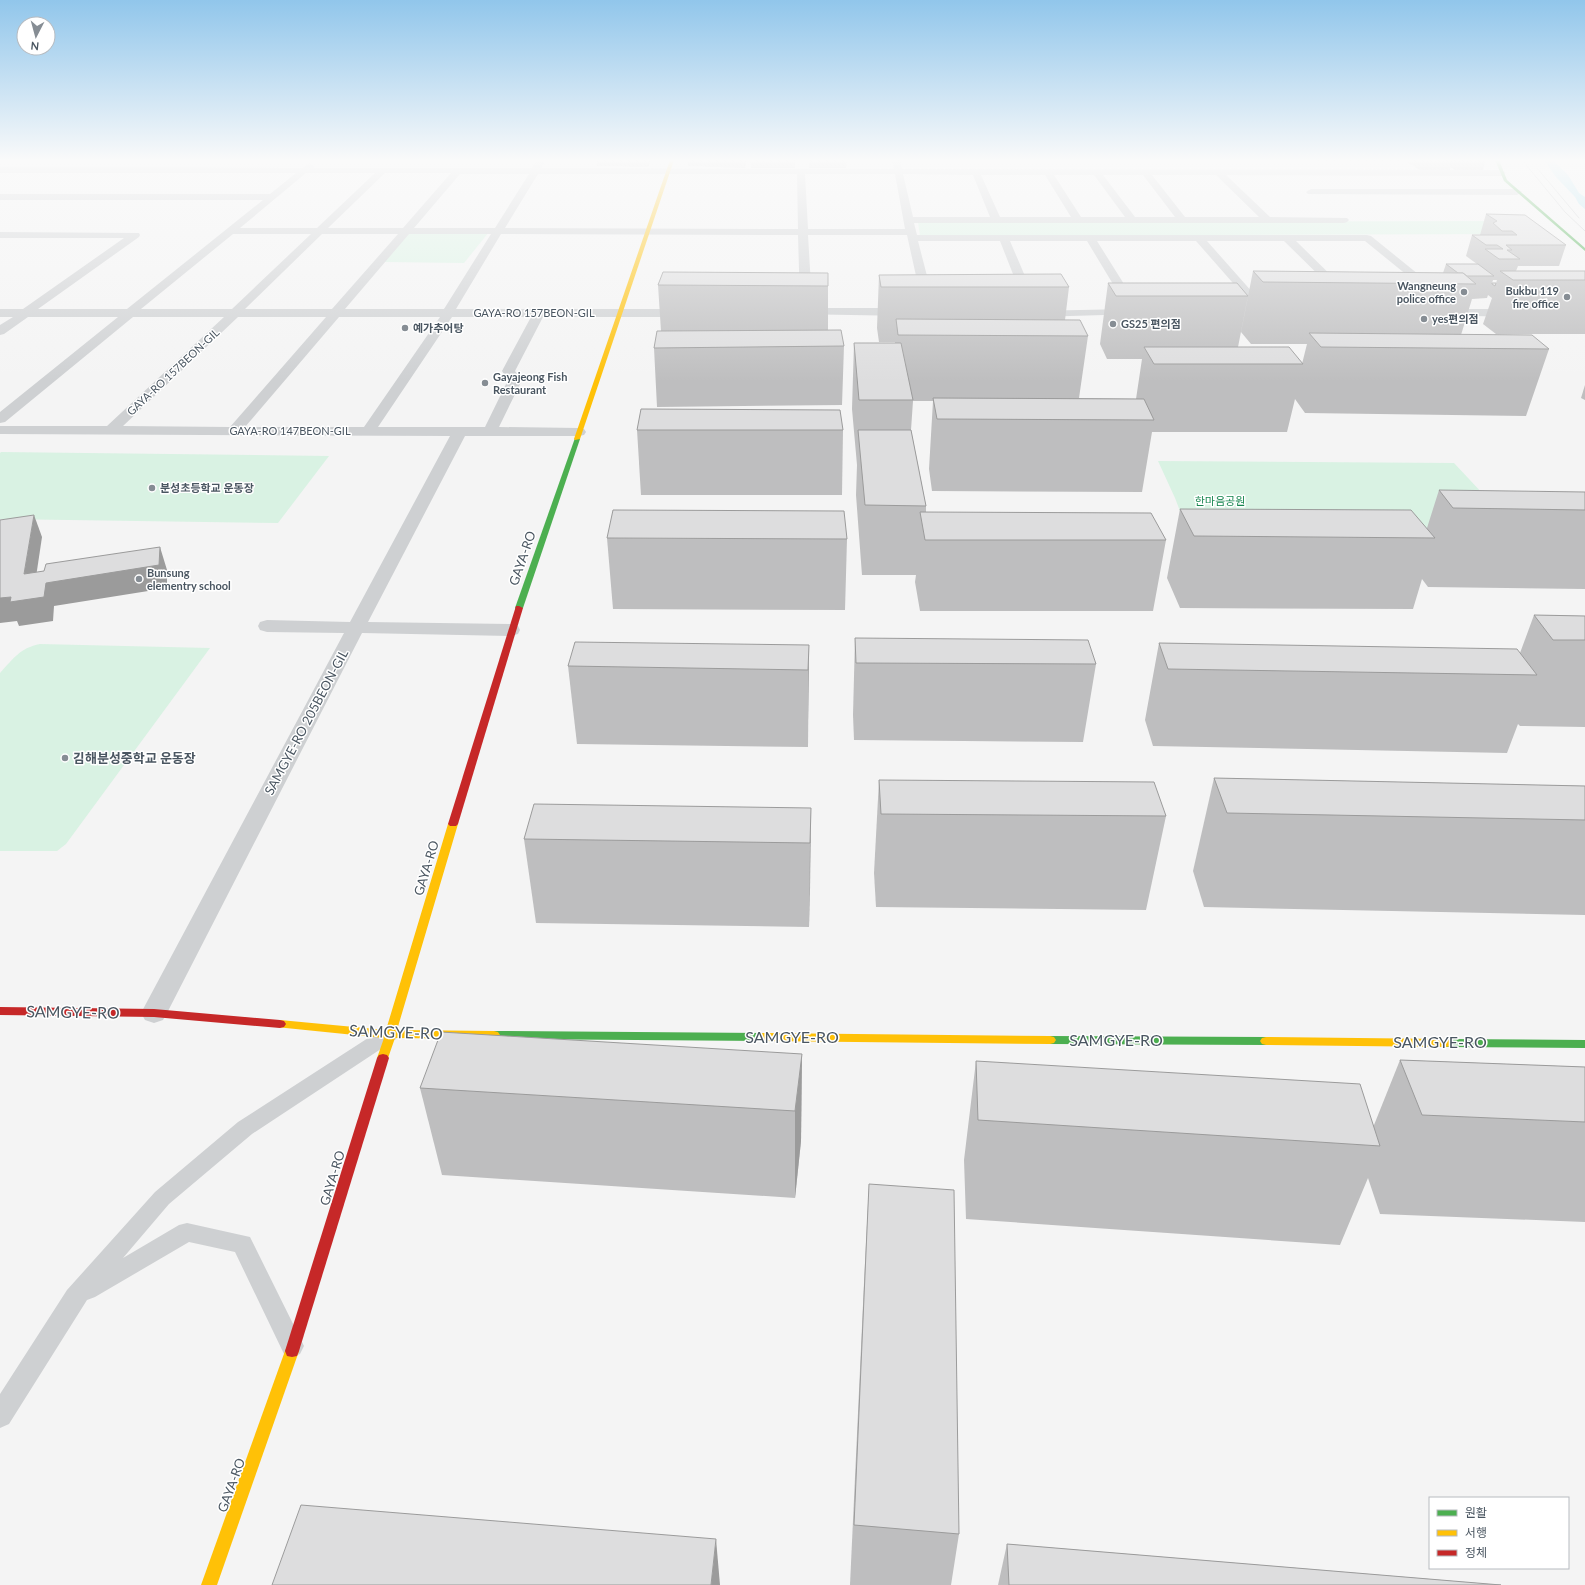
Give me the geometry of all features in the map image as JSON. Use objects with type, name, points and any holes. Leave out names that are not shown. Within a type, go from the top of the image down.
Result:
[{"type":"main road","name":"GAYA-RO","points":[[209,1585],[293,1349],[390,1034],[511,630],[647,234]]},
{"type":"main road","points":[[1567,234],[1585,250]]},
{"type":"main road","name":"SAMGYE-RO","points":[[0,1011],[154,1013],[390,1034],[1585,1044]]},
{"type":"street","points":[[0,419],[226,234]]},
{"type":"street","points":[[235,313],[318,234]]},
{"type":"street","points":[[234,431],[403,234]]},
{"type":"street","points":[[368,431],[448,313],[496,234]]},
{"type":"street","points":[[803,234],[806,312]]},
{"type":"street","points":[[874,234],[1004,238],[1367,238],[1460,313]]},
{"type":"street","points":[[0,235],[136,235],[0,331]]},
{"type":"street","points":[[5,245],[21,235]]},
{"type":"street","points":[[783,312],[934,312],[912,235]]},
{"type":"street","points":[[1004,238],[1031,313],[1139,312],[1090,238]]},
{"type":"street","points":[[1199,238],[1264,313]]},
{"type":"street","points":[[1287,238],[1353,302]]},
{"type":"street","name":"GAYA-RO 157BEON-GIL","points":[[0,313],[698,313]]},
{"type":"street","name":"GAYA-RO 157BEON-GIL","points":[[111,430],[235,313]]},
{"type":"street","points":[[490,432],[515,380],[508,371],[539,313]]},
{"type":"street","points":[[1250,313],[1280,313]]},
{"type":"street","points":[[1428,313],[1530,313]]},
{"type":"street","name":"GAYA-RO 147BEON-GIL","points":[[0,430],[579,432]]},
{"type":"street","name":"SAMGYE-RO 205BEON-GIL","points":[[154,1013],[354,629],[460,431]]},
{"type":"street","points":[[267,626],[354,629],[511,630]]},
{"type":"lane","points":[[0,1416],[76,1297],[162,1198],[245,1128],[390,1034]]},
{"type":"lane","points":[[76,1297],[188,1232],[242,1244],[293,1349]]},
{"type":"green space","points":[[408,234],[487,234],[464,263],[384,262]]},
{"type":"green space","points":[[920,234],[1519,234],[920,236]]},
{"type":"green space","name":"분성초등학교 운동장","points":[[1,452],[329,456],[278,523],[0,519]]},
{"type":"green space","name":"한마음공원","points":[[1158,461],[1454,463],[1530,544],[1191,540],[1175,498]]},
{"type":"green space","name":"김해분성중학교 운동장","points":[[40,644],[210,648],[66,844],[57,851],[0,851],[0,673],[22,651]]},
{"type":"building","points":[[1516,234],[1551,234],[1566,245],[1506,245],[1512,250],[1507,250],[1520,259],[1499,259],[1485,249],[1503,249],[1497,245],[1486,245],[1472,235],[1517,235]]},
{"type":"building","points":[[1446,264],[1478,264],[1494,276],[1467,276],[1463,273],[1458,273]]},
{"type":"building","points":[[1253,271],[1463,273],[1476,284],[1263,282]]},
{"type":"building","points":[[1500,271],[1585,271],[1585,280],[1513,280]]},
{"type":"building","points":[[663,272],[828,273],[828,286],[658,285]]},
{"type":"building","points":[[1061,274],[1069,287],[881,287],[879,275]]},
{"type":"building","points":[[1108,283],[1237,283],[1248,296],[1116,296]]},
{"type":"building","points":[[896,319],[1080,320],[1088,336],[898,335]]},
{"type":"building","points":[[841,330],[844,346],[654,348],[657,331]]},
{"type":"building","points":[[1309,333],[1532,335],[1549,349],[1321,347]]},
{"type":"building","points":[[854,343],[901,343],[913,400],[859,400]]},
{"type":"building","points":[[1144,347],[1289,347],[1303,364],[1154,364]]},
{"type":"building","points":[[933,398],[1144,399],[1154,420],[937,419]]},
{"type":"building","points":[[641,409],[840,410],[843,430],[637,430]]},
{"type":"building","points":[[858,430],[911,430],[926,506],[865,505]]},
{"type":"building","points":[[1439,490],[1585,492],[1585,510],[1453,508]]},
{"type":"building","points":[[1180,509],[1411,510],[1435,538],[1194,536]]},
{"type":"building","points":[[613,510],[844,511],[847,539],[607,538]]},
{"type":"building","points":[[920,512],[1151,513],[1166,540],[925,540]]},
{"type":"building","points":[[34,515],[24,574],[44,571],[46,564],[160,547],[159,565],[46,583],[44,597],[10,602],[11,597],[0,598],[0,520]]},
{"type":"building","points":[[1534,615],[1585,616],[1585,640],[1553,640]]},
{"type":"building","points":[[855,638],[1088,640],[1096,664],[856,663]]},
{"type":"building","points":[[575,642],[809,645],[808,670],[568,666]]},
{"type":"building","points":[[1159,643],[1517,649],[1537,675],[1168,669]]},
{"type":"building","points":[[1214,778],[1585,786],[1585,820],[1227,813]]},
{"type":"building","points":[[879,780],[1154,782],[1166,816],[881,814]]},
{"type":"building","points":[[534,804],[811,808],[810,843],[524,839]]},
{"type":"building","points":[[441,1032],[802,1054],[795,1111],[420,1088]]},
{"type":"building","points":[[1400,1060],[1585,1067],[1585,1122],[1422,1115]]},
{"type":"building","points":[[976,1061],[1360,1084],[1380,1146],[978,1120]]},
{"type":"building","points":[[869,1184],[954,1190],[959,1534],[854,1525]]},
{"type":"building","points":[[301,1505],[716,1539],[711,1585],[272,1585]]},
{"type":"building","points":[[1007,1544],[1501,1585],[1009,1585]]},
{"type":"traffic: fast","points":[[1567,234],[1585,250]]},
{"type":"traffic: fast","points":[[519,608],[577,439]]},
{"type":"traffic: fast","points":[[494,1035],[763,1037]]},
{"type":"traffic: fast","points":[[1050,1040],[1266,1041]]},
{"type":"traffic: fast","points":[[1446,1043],[1585,1044]]},
{"type":"traffic: slow","points":[[577,439],[647,234]]},
{"type":"traffic: slow","points":[[383,1058],[453,824]]},
{"type":"traffic: slow","points":[[280,1024],[390,1034],[494,1035]]},
{"type":"traffic: slow","points":[[763,1037],[1050,1040]]},
{"type":"traffic: slow","points":[[1266,1041],[1446,1043]]},
{"type":"traffic: slow","points":[[209,1585],[292,1351]]},
{"type":"traffic: jam","points":[[453,824],[519,608]]},
{"type":"traffic: jam","points":[[0,1011],[154,1013],[280,1024]]},
{"type":"traffic: jam","points":[[292,1351],[383,1058]]},
{"type":"place","name":"Wangneung police office","points":[[1464,292]]},
{"type":"place","name":"Bukbu 119 fire office","points":[[1567,297]]},
{"type":"place","name":"yes편의점","points":[[1424,319]]},
{"type":"place","name":"GS25 편의점","points":[[1113,324]]},
{"type":"place","name":"예가추어탕","points":[[405,328]]},
{"type":"place","name":"Gayajeong Fish Restaurant","points":[[485,383]]},
{"type":"place","name":"분성초등학교 운동장","points":[[152,488]]},
{"type":"place","name":"Bunsung elementry school","points":[[139,579]]},
{"type":"place","name":"김해분성중학교 운동장","points":[[65,758]]}]
